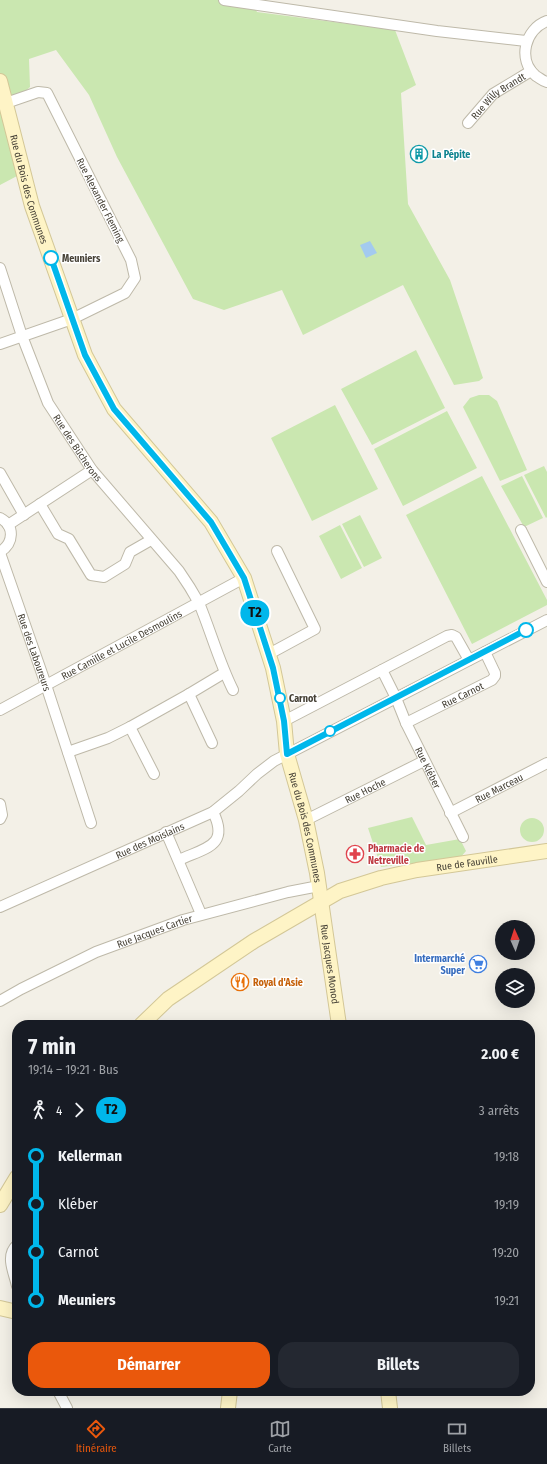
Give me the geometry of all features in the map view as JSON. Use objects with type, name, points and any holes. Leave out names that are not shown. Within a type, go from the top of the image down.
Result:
[{"type":"street","points":[[224,0],[437,31],[526,41]]},
{"type":"street","points":[[547,21],[539,24],[526,41],[525,54],[531,71],[544,82],[547,82]]},
{"type":"street","name":"Rue Willy Brandt","points":[[468,123],[493,94],[531,71]]},
{"type":"street","name":"Rue du Bois des Communes","points":[[0,81],[32,206],[85,355],[114,409],[211,522],[244,578],[269,654],[279,694],[284,721],[287,754],[306,820],[317,873],[321,903]]},
{"type":"street","name":"Rue Alexander Fleming","points":[[6,103],[38,92],[47,93],[132,260],[135,278],[125,292],[72,319]]},
{"type":"street","name":"Rue des Bûcherons","points":[[0,268],[22,336],[48,403],[92,470],[179,571],[198,603],[224,673],[233,690]]},
{"type":"street","points":[[0,344],[72,319]]},
{"type":"street","points":[[0,518],[8,525],[92,470]]},
{"type":"street","points":[[0,473],[24,515]]},
{"type":"street","points":[[40,504],[58,534],[69,539],[91,575],[104,577],[125,564],[130,552],[151,540]]},
{"type":"street","name":"Rue des Laboureurs","points":[[8,525],[11,530],[10,540],[8,545],[0,552],[46,685],[91,823]]},
{"type":"street","points":[[521,530],[547,582]]},
{"type":"street","points":[[269,654],[315,629],[277,551]]},
{"type":"street","name":"Rue Camille et Lucile Desmoulins","points":[[0,710],[244,578]]},
{"type":"street","points":[[287,754],[547,620]]},
{"type":"street","points":[[284,721],[447,636],[452,635],[456,637],[469,660]]},
{"type":"street","name":"Rue Carnot","points":[[406,723],[492,680],[495,673],[484,652]]},
{"type":"street","name":"Rue Kléber","points":[[382,670],[424,761],[463,837]]},
{"type":"street","points":[[68,752],[108,738],[130,727],[224,673]]},
{"type":"street","points":[[189,694],[212,743]]},
{"type":"street","points":[[130,727],[154,774]]},
{"type":"street","name":"Rue des Moislains","points":[[0,907],[212,812],[239,792],[268,765],[287,754]]},
{"type":"street","name":"Rue Hoche","points":[[306,820],[424,761]]},
{"type":"street","name":"Rue Marceau","points":[[450,813],[547,763]]},
{"type":"street","points":[[0,804],[2,815],[0,819]]},
{"type":"street","points":[[179,860],[211,846],[216,841],[219,833],[217,821],[212,812]]},
{"type":"street","points":[[166,832],[201,914]]},
{"type":"street","name":"Rue de Fauville","points":[[146,1020],[168,999],[254,941],[340,891],[381,878],[417,870],[547,851]]},
{"type":"street","name":"Rue de Fauville","points":[[321,903],[415,878],[547,860]]},
{"type":"street","name":"Rue Jacques Cartier","points":[[0,1001],[96,952],[201,914],[288,892],[319,886]]},
{"type":"street","name":"Rue Jacques Monod","points":[[321,903],[338,1020]]},
{"type":"street","points":[[0,1205],[12,1185]]},
{"type":"street","points":[[12,1253],[10,1258],[12,1266]]},
{"type":"street","points":[[0,1308],[12,1311]]},
{"type":"street","points":[[61,1396],[67,1408]]},
{"type":"street","points":[[228,1408],[229,1396]]},
{"type":"street","points":[[389,1396],[390,1408]]},
{"type":"green space","points":[[0,0],[251,0],[257,12],[395,30],[416,85],[401,93],[408,204],[450,280],[483,378],[479,381],[454,385],[403,285],[303,335],[282,290],[224,310],[193,299],[117,157],[89,95],[56,50],[29,59],[30,87],[15,101],[4,103],[17,176],[0,185]]},
{"type":"green space","points":[[416,350],[445,408],[372,445],[341,389]]},
{"type":"green space","points":[[479,395],[489,395],[497,401],[527,470],[500,481],[463,407],[470,398]]},
{"type":"green space","points":[[335,405],[378,489],[312,521],[271,438]]},
{"type":"green space","points":[[447,411],[477,468],[403,506],[374,449]]},
{"type":"green space","points":[[544,466],[547,472],[546,518],[524,475]]},
{"type":"green space","points":[[482,476],[547,600],[547,605],[472,644],[406,515]]},
{"type":"green space","points":[[522,476],[543,518],[524,527],[501,486]]},
{"type":"green space","points":[[360,515],[382,558],[364,567],[342,524]]},
{"type":"green space","points":[[340,525],[362,568],[341,579],[319,536]]},
{"type":"green space","points":[[412,817],[426,845],[460,839],[466,851],[460,858],[381,867],[368,828]]},
{"type":"green space","points":[[532,818],[540,822],[544,830],[540,838],[532,842],[524,838],[520,830],[524,822]]},
{"type":"water","points":[[370,241],[377,253],[366,258],[360,245]]},
{"type":"bus line","name":"T2","points":[[51,258],[85,355],[114,409],[211,522],[244,578],[273,668],[284,721],[287,754],[526,630]]},
{"type":"place","name":"La Pépite","points":[[419,154]]},
{"type":"place","name":"Meuniers","points":[[51,258]]},
{"type":"place","name":"Carnot","points":[[280,698]]},
{"type":"place","name":"Pharmacie de Netreville","points":[[355,854]]},
{"type":"place","name":"Intermarché Super","points":[[478,964]]},
{"type":"place","name":"Royal d'Asie","points":[[240,982]]}]
